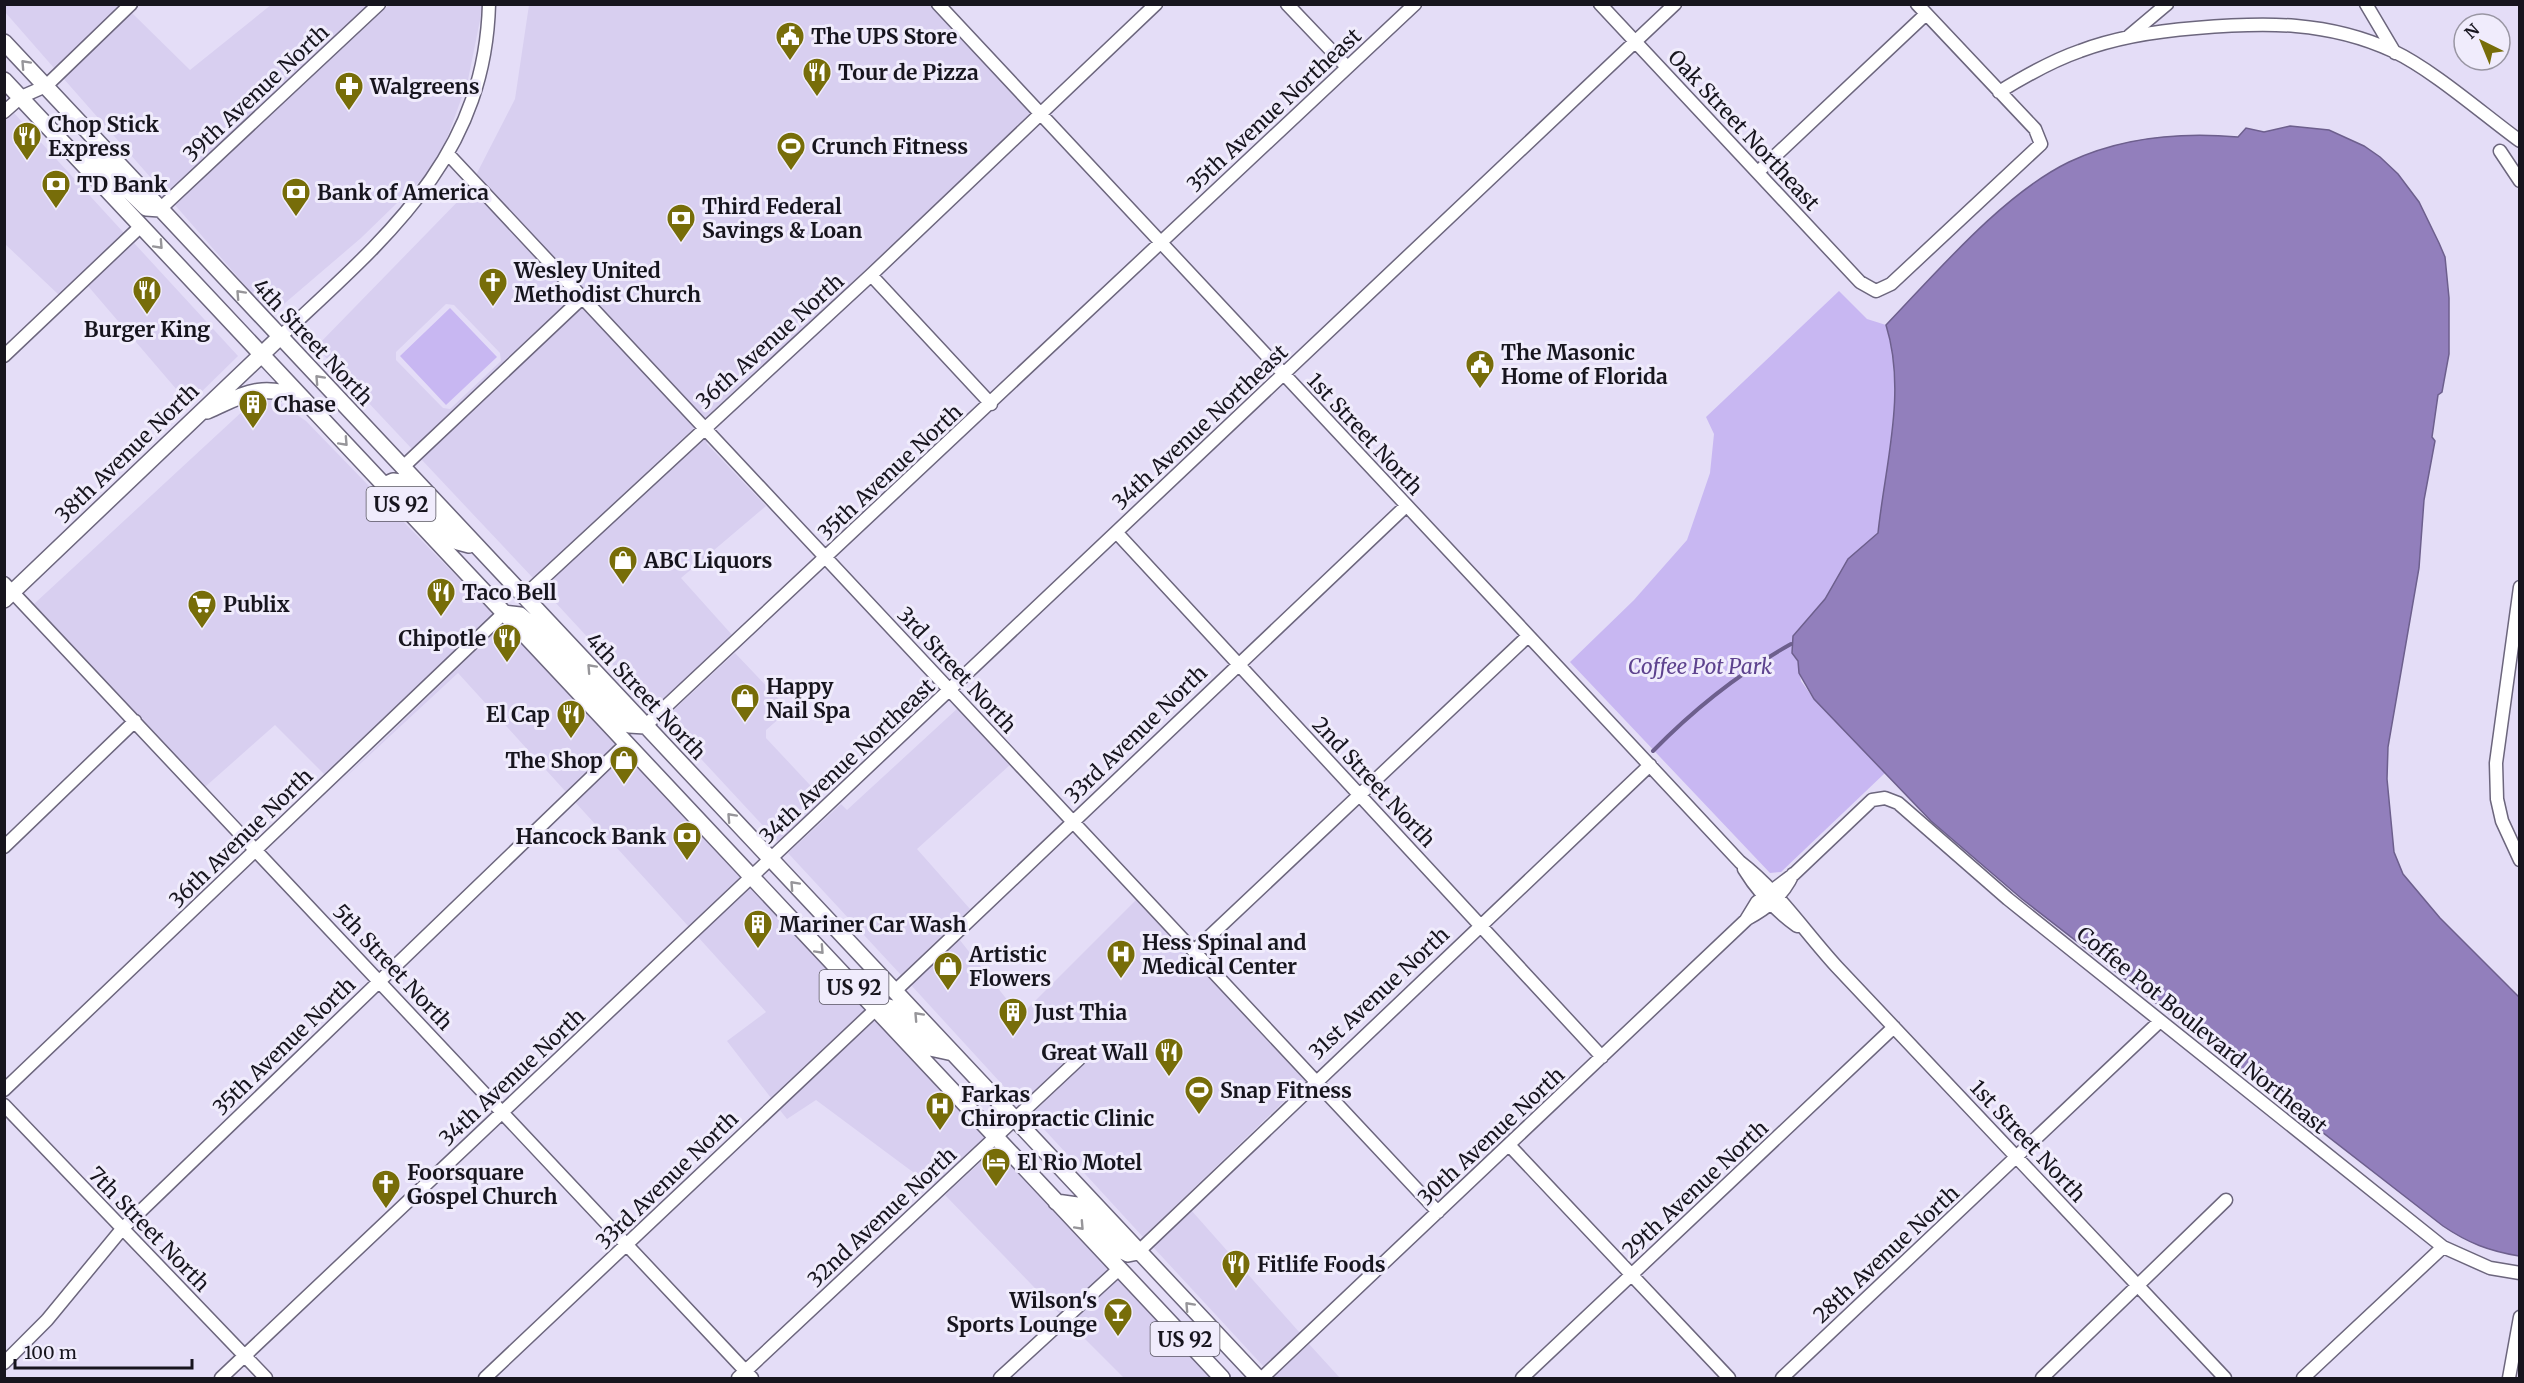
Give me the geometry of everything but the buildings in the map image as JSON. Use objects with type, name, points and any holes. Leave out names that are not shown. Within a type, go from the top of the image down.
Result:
[{"type":"main road","name":"4th Street North","points":[[4,42],[1138,1252],[1260,1378]]},
{"type":"main road","name":"US 92","points":[[4,80],[1222,1378]]},
{"type":"main road","points":[[74,155],[90,159],[104,167],[146,208],[160,209]]},
{"type":"main road","name":"38th Avenue North","points":[[7,592],[280,337]]},
{"type":"main road","points":[[196,416],[252,391],[266,388],[302,397]]},
{"type":"main road","points":[[384,485],[393,481],[401,482],[458,542],[469,545],[474,543]]},
{"type":"main road","points":[[504,613],[520,615],[534,627],[629,725],[645,726]]},
{"type":"main road","points":[[876,1010],[885,1006],[892,1008],[930,1048],[953,1053]]},
{"type":"main road","points":[[1056,1202],[1077,1205],[1120,1250],[1128,1254],[1138,1252]]},
{"type":"street","points":[[4,112],[21,97],[46,86],[131,4]]},
{"type":"street","name":"39th Avenue North","points":[[160,209],[379,4]]},
{"type":"street","points":[[280,337],[368,254],[435,176],[462,127],[476,88],[482,64],[489,4]]},
{"type":"street","name":"1st Street North","points":[[938,4],[1775,901],[2225,1378]]},
{"type":"street","name":"36th Avenue North","points":[[524,596],[871,276],[1156,4]]},
{"type":"street","points":[[1287,4],[1347,67]]},
{"type":"street","name":"35th Avenue Northeast","points":[[1160,244],[1269,144],[1415,4]]},
{"type":"street","name":"Oak Street Northeast","points":[[1600,4],[1860,282],[1876,291],[1885,290],[2028,159],[2041,144],[2041,138],[1999,92]]},
{"type":"street","name":"34th Avenue Northeast","points":[[751,877],[951,691],[1675,4]]},
{"type":"street","points":[[1917,4],[1999,92],[2024,77],[2081,50],[2128,37],[2218,26],[2295,24],[2357,37],[2395,52],[2520,141]]},
{"type":"street","points":[[2128,37],[2167,4]]},
{"type":"street","points":[[2366,4],[2395,52]]},
{"type":"street","points":[[1758,171],[1926,14]]},
{"type":"street","points":[[2500,151],[2520,181]]},
{"type":"street","name":"3rd Street North","points":[[448,154],[1438,1212]]},
{"type":"street","points":[[4,356],[141,226]]},
{"type":"street","name":"35th Avenue North","points":[[645,726],[1160,244]]},
{"type":"street","points":[[871,276],[991,404]]},
{"type":"street","points":[[403,467],[582,298]]},
{"type":"street","name":"33rd Avenue North","points":[[895,991],[1237,663],[1406,506]]},
{"type":"street","name":"2nd Street North","points":[[1117,533],[1602,1057]]},
{"type":"street","name":"5th Street North","points":[[7,592],[135,721],[381,981],[501,1114],[745,1376]]},
{"type":"street","points":[[2519,594],[2496,764],[2497,799],[2502,821],[2520,860]]},
{"type":"street","name":"36th Avenue North","points":[[4,1090],[504,613]]},
{"type":"street","points":[[1194,951],[1527,636]]},
{"type":"street","points":[[4,847],[135,721]]},
{"type":"street","name":"35th Avenue North","points":[[4,1363],[47,1320],[122,1229],[627,743]]},
{"type":"street","name":"31st Avenue North","points":[[1138,1252],[1315,1081],[1650,765]]},
{"type":"street","name":"Coffee Pot Boulevard Northeast","points":[[1775,901],[1786,890],[1794,874],[1872,800],[1885,798],[1898,803],[2008,899],[2443,1247],[2490,1269],[2520,1273]]},
{"type":"street","name":"34th Avenue North","points":[[221,1378],[751,877]]},
{"type":"street","name":"30th Avenue North","points":[[1260,1378],[1746,920],[1775,901]]},
{"type":"street","name":"33rd Avenue North","points":[[485,1378],[876,1010]]},
{"type":"street","name":"28th Avenue North","points":[[1782,1378],[2159,1022]]},
{"type":"street","name":"29th Avenue North","points":[[1522,1378],[1894,1027]]},
{"type":"street","name":"32nd Avenue North","points":[[745,1376],[1079,1059]]},
{"type":"street","name":"7th Street North","points":[[4,1105],[266,1378]]},
{"type":"street","points":[[1509,1145],[1729,1378]]},
{"type":"street","points":[[2042,1378],[2139,1287],[2144,1278],[2226,1200]]},
{"type":"street","points":[[2303,1378],[2443,1247]]},
{"type":"street","points":[[1000,1378],[1119,1269]]},
{"type":"street","points":[[2509,1378],[2520,1317]]},
{"type":"shaded area","points":[[272,4],[368,5],[166,195],[63,78],[132,13],[190,70]]},
{"type":"shaded area","points":[[4,5],[121,5],[54,68],[5,12]]},
{"type":"shaded area","points":[[389,5],[483,5],[468,80],[445,144],[428,173],[361,238],[271,315],[175,205]]},
{"type":"shaded area","points":[[529,5],[930,5],[1031,113],[867,270],[704,419],[476,175],[515,99]]},
{"type":"shaded area","points":[[14,113],[124,233],[59,295],[5,244],[5,121]]},
{"type":"shaded area","points":[[2290,126],[2329,130],[2364,146],[2380,157],[2398,174],[2419,202],[2445,257],[2449,298],[2449,354],[2442,392],[2438,395],[2432,437],[2435,441],[2424,500],[2419,568],[2388,747],[2387,779],[2394,852],[2403,874],[2440,918],[2519,997],[2519,1256],[2479,1246],[2443,1226],[2022,899],[1931,821],[1814,699],[1799,673],[1798,661],[1792,653],[1793,636],[1825,599],[1848,559],[1878,533],[1895,402],[1892,350],[1886,325],[1996,214],[2044,176],[2069,162],[2110,147],[2152,138],[2195,135],[2238,137],[2246,128],[2264,132]]},
{"type":"shaded area","points":[[470,186],[573,297],[412,449],[316,347],[466,193]],"holes":[[[446,304],[454,305],[500,353],[501,361],[450,409],[443,408],[396,360],[396,352]]]},
{"type":"shaded area","points":[[134,243],[238,356],[189,404],[88,286]]},
{"type":"shaded area","points":[[583,307],[695,427],[533,578],[421,459]]},
{"type":"shaded area","points":[[268,395],[306,421],[493,614],[325,775],[275,725],[205,787],[34,604],[258,397]]},
{"type":"shaded area","points":[[705,437],[708,441],[706,443],[766,506],[681,578],[733,636],[654,709],[542,588]]},
{"type":"shaded area","points":[[503,624],[618,742],[566,792],[458,673],[336,786]]},
{"type":"shaded area","points":[[735,653],[789,710],[766,730],[766,738],[824,800],[779,843],[664,719]]},
{"type":"shaded area","points":[[958,708],[1011,764],[917,849],[970,909],[901,975],[788,853],[841,804],[847,810]]},
{"type":"shaded area","points":[[627,752],[742,876],[689,927],[575,802]]},
{"type":"shaded area","points":[[752,886],[867,1009],[771,1098],[727,1041],[766,1012],[698,937]]},
{"type":"shaded area","points":[[1137,899],[1306,1080],[1143,1237],[1031,1115],[1088,1060],[1079,1050],[1021,1105],[911,985],[959,939],[1020,1016]]},
{"type":"shaded area","points":[[876,1019],[987,1138],[933,1187],[816,1100],[787,1119],[779,1109]]},
{"type":"shaded area","points":[[996,1148],[1109,1269],[1060,1314],[945,1195]]},
{"type":"shaded area","points":[[1191,1210],[1300,1333],[1264,1367],[1153,1247]]},
{"type":"shaded area","points":[[1118,1279],[1213,1378],[1124,1378],[1070,1324]]},
{"type":"shaded area","points":[[1309,1344],[1340,1378],[1273,1377]]},
{"type":"green space","name":"Coffee Pot Park","points":[[1839,291],[1867,319],[1886,325],[1895,376],[1895,402],[1889,455],[1878,533],[1848,560],[1825,599],[1793,636],[1792,653],[1798,661],[1801,681],[1814,699],[1886,772],[1781,872],[1770,873],[1570,662],[1634,600],[1687,540],[1710,473],[1714,434],[1706,417]]},
{"type":"green space","points":[[450,308],[497,357],[446,405],[400,356]]},
{"type":"waterway","points":[[1653,751],[1718,692],[1791,644]]},
{"type":"place","name":"The UPS Store","points":[[790,62]]},
{"type":"place","name":"Tour de Pizza","points":[[817,98]]},
{"type":"place","name":"Walgreens","points":[[349,112]]},
{"type":"place","name":"Chop Stick Express","points":[[27,162]]},
{"type":"place","name":"Crunch Fitness","points":[[791,172]]},
{"type":"place","name":"TD Bank","points":[[56,210]]},
{"type":"place","name":"Bank of America","points":[[296,218]]},
{"type":"place","name":"Third Federal Savings & Loan","points":[[681,244]]},
{"type":"place","name":"Wesley United Methodist Church","points":[[493,308]]},
{"type":"place","name":"Burger King","points":[[147,316]]},
{"type":"place","name":"The Masonic Home of Florida","points":[[1480,390]]},
{"type":"place","name":"Chase","points":[[253,430]]},
{"type":"place","name":"ABC Liquors","points":[[623,586]]},
{"type":"place","name":"Taco Bell","points":[[441,618]]},
{"type":"place","name":"Publix","points":[[202,630]]},
{"type":"place","name":"Chipotle","points":[[507,664]]},
{"type":"place","name":"Happy Nail Spa","points":[[745,724]]},
{"type":"place","name":"El Cap","points":[[571,740]]},
{"type":"place","name":"The Shop","points":[[624,786]]},
{"type":"place","name":"Hancock Bank","points":[[687,862]]},
{"type":"place","name":"Mariner Car Wash","points":[[758,950]]},
{"type":"place","name":"Hess Spinal and Medical Center","points":[[1121,980]]},
{"type":"place","name":"Artistic Flowers","points":[[948,992]]},
{"type":"place","name":"Just Thia","points":[[1013,1038]]},
{"type":"place","name":"Great Wall","points":[[1169,1078]]},
{"type":"place","name":"Snap Fitness","points":[[1199,1116]]},
{"type":"place","name":"Farkas Chiropractic Clinic","points":[[940,1132]]},
{"type":"place","name":"El Rio Motel","points":[[996,1188]]},
{"type":"place","name":"Foorsquare Gospel Church","points":[[386,1210]]},
{"type":"place","name":"Fitlife Foods","points":[[1236,1290]]},
{"type":"place","name":"Wilson's Sports Lounge","points":[[1118,1338]]}]
